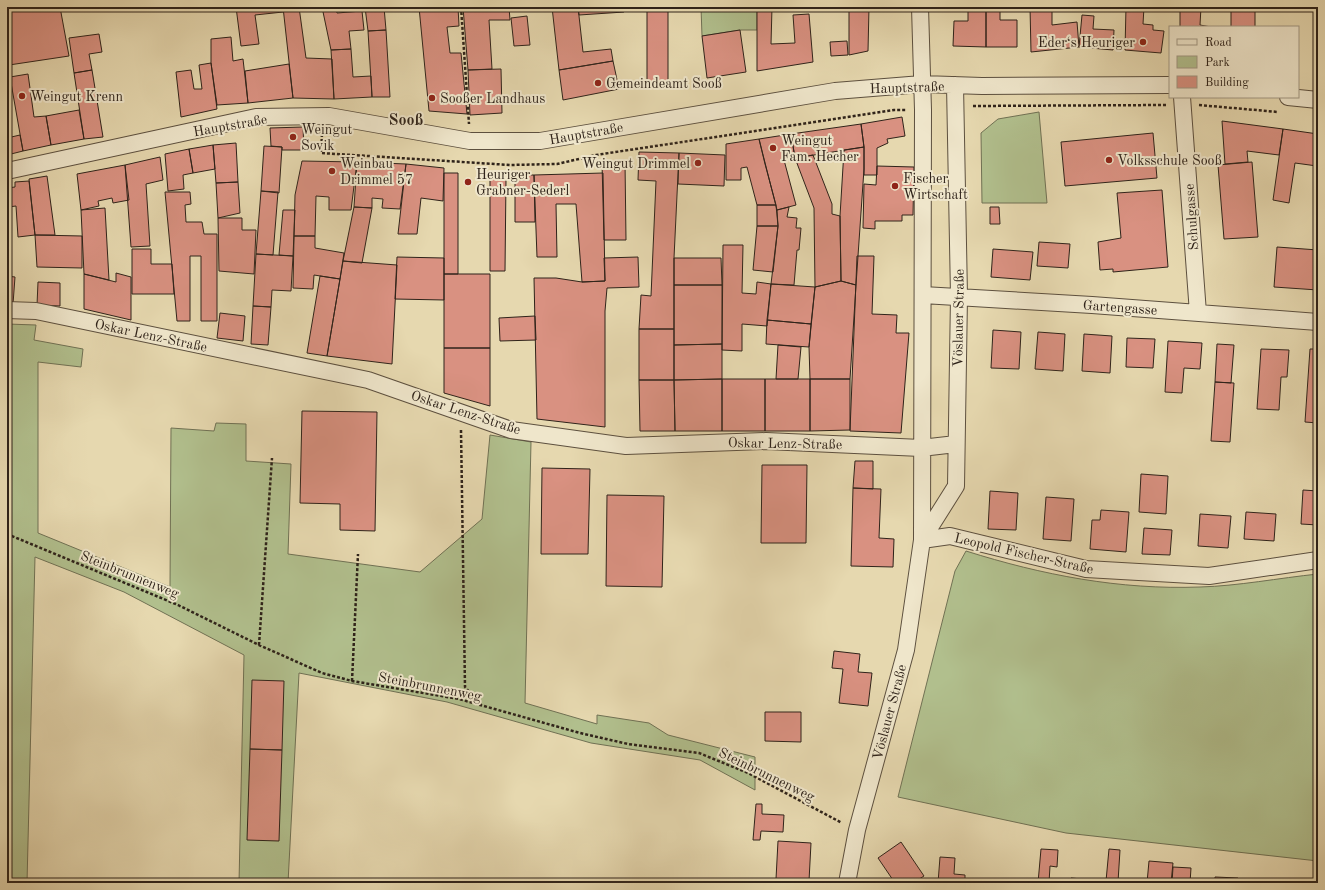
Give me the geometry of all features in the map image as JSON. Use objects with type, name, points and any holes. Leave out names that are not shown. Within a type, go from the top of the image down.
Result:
[{"type":"street","name":"Vöslauer Straße","points":[[847,883],[857,830],[906,650],[922,540],[921,448],[923,295],[920,7]]},
{"type":"street","name":"Hauptstraße","points":[[7,170],[256,117],[330,116],[470,140],[540,140],[834,91],[922,84],[955,86],[1169,85]]},
{"type":"street","name":"Vöslauer Straße","points":[[922,540],[956,486],[959,296],[955,86]]},
{"type":"street","name":"Schulgasse","points":[[1182,98],[1198,313]]},
{"type":"street","points":[[1298,98],[1318,100]]},
{"type":"street","name":"Gartengasse","points":[[923,295],[959,296],[1318,322]]},
{"type":"street","name":"Oskar Lenz-Straße","points":[[7,310],[36,312],[368,380],[511,430],[626,446],[766,441],[921,448],[956,444]]},
{"type":"street","name":"Leopold Fischer-Straße","points":[[922,540],[950,536],[1086,569],[1209,576],[1318,560]]},
{"type":"path","points":[[461,7],[470,140]]},
{"type":"path","points":[[461,412],[465,687],[481,706]]},
{"type":"path","points":[[259,645],[272,458]]},
{"type":"path","name":"Steinbrunnenweg","points":[[7,534],[178,605],[259,645],[322,673],[352,681],[459,700],[580,733],[628,744],[699,753],[748,773],[857,830]]},
{"type":"path","points":[[352,681],[358,554]]},
{"type":"green space","points":[[701,7],[757,7],[757,30],[740,30],[702,36]]},
{"type":"green space","points":[[1039,112],[1047,203],[982,203],[981,133],[998,119]]},
{"type":"green space","points":[[7,324],[36,325],[34,340],[83,349],[81,367],[38,362],[38,533],[170,587],[171,428],[214,431],[216,423],[246,424],[246,461],[291,464],[288,554],[420,572],[482,519],[490,435],[531,442],[525,703],[597,724],[597,715],[649,723],[668,735],[755,757],[755,790],[700,760],[591,743],[447,702],[299,673],[288,883],[239,883],[244,655],[124,592],[35,557],[27,883],[7,883]]},
{"type":"green space","points":[[966,551],[995,560],[1052,574],[1140,586],[1200,587],[1244,584],[1318,574],[1318,861],[1066,833],[898,797],[955,571]]},
{"type":"building","points":[[7,7],[60,7],[69,56],[9,65],[7,58]]},
{"type":"building","points":[[236,7],[283,7],[283,12],[255,15],[259,44],[241,46]]},
{"type":"building","points":[[283,7],[299,7],[306,58],[332,59],[334,99],[293,98]]},
{"type":"building","points":[[322,7],[336,7],[337,13],[362,11],[364,30],[349,31],[351,49],[331,50]]},
{"type":"building","points":[[365,7],[384,7],[386,30],[368,31]]},
{"type":"building","points":[[419,7],[458,7],[459,26],[447,27],[450,53],[461,53],[467,114],[429,111]]},
{"type":"building","points":[[463,7],[509,7],[510,20],[489,20],[492,69],[468,70]]},
{"type":"building","points":[[552,7],[578,7],[583,52],[611,49],[613,61],[559,70]]},
{"type":"building","points":[[578,7],[623,7],[624,12],[579,15]]},
{"type":"building","points":[[647,7],[668,7],[668,81],[647,85]]},
{"type":"building","points":[[757,7],[772,7],[771,44],[795,43],[793,15],[809,14],[813,62],[757,71]]},
{"type":"building","points":[[853,7],[869,7],[868,51],[849,55],[849,10],[853,10]]},
{"type":"building","points":[[968,7],[986,7],[986,47],[953,46],[954,21],[968,21]]},
{"type":"building","points":[[986,7],[1000,7],[1000,20],[1017,20],[1017,47],[986,47]]},
{"type":"building","points":[[1030,7],[1052,7],[1052,25],[1077,22],[1079,47],[1031,52]]},
{"type":"building","points":[[1126,7],[1144,7],[1143,24],[1153,25],[1153,30],[1164,31],[1161,53],[1125,50]]},
{"type":"building","points":[[1180,7],[1201,7],[1200,25],[1206,26],[1180,26]]},
{"type":"building","points":[[1231,7],[1255,7],[1255,26],[1231,26]]},
{"type":"building","points":[[1082,15],[1094,16],[1093,29],[1114,30],[1113,50],[1079,47]]},
{"type":"building","points":[[527,16],[530,45],[514,46],[511,18]]},
{"type":"building","points":[[386,30],[390,97],[372,97],[368,31]]},
{"type":"building","points":[[740,30],[746,72],[707,78],[702,36]]},
{"type":"building","points":[[99,34],[102,52],[89,54],[92,70],[74,73],[69,38]]},
{"type":"building","points":[[231,37],[233,61],[243,59],[248,103],[217,105],[211,63],[211,39]]},
{"type":"building","points":[[847,41],[848,55],[831,56],[830,42]]},
{"type":"building","points":[[351,49],[353,77],[371,76],[372,97],[334,99],[331,50]]},
{"type":"building","points":[[613,61],[619,89],[563,100],[559,70]]},
{"type":"building","points":[[211,63],[217,109],[181,117],[176,72],[191,70],[194,89],[202,89],[199,65]]},
{"type":"building","points":[[289,64],[293,98],[248,103],[245,71]]},
{"type":"building","points":[[501,69],[502,113],[470,115],[468,70]]},
{"type":"building","points":[[92,70],[103,137],[84,139],[74,73]]},
{"type":"building","name":"Weingut Krenn","points":[[28,74],[34,117],[46,116],[51,145],[23,151],[10,77]]},
{"type":"building","points":[[79,110],[84,139],[51,145],[46,116]]},
{"type":"building","points":[[902,117],[905,136],[887,139],[888,143],[877,148],[877,175],[864,175],[864,147],[861,124]]},
{"type":"building","points":[[1222,121],[1283,129],[1279,155],[1247,151],[1248,162],[1225,164]]},
{"type":"building","points":[[861,124],[864,147],[795,158],[791,134]]},
{"type":"building","points":[[303,127],[304,150],[282,150],[282,147],[271,146],[270,128]]},
{"type":"building","points":[[1283,129],[1318,134],[1317,166],[1295,163],[1289,203],[1273,200]]},
{"type":"building","name":"Volksschule Sooß","points":[[1153,133],[1157,178],[1065,186],[1061,142]]},
{"type":"building","points":[[791,134],[795,158],[784,160],[796,205],[777,210],[759,139]]},
{"type":"building","points":[[20,135],[23,151],[7,155],[7,138]]},
{"type":"building","points":[[759,139],[776,205],[757,205],[747,167],[741,168],[741,180],[726,180],[726,144]]},
{"type":"building","points":[[236,143],[238,182],[216,183],[213,145]]},
{"type":"building","points":[[213,145],[215,169],[193,173],[189,149]]},
{"type":"building","points":[[264,146],[282,147],[279,193],[261,191]]},
{"type":"building","points":[[864,147],[864,169],[856,285],[841,281],[840,216],[844,150]]},
{"type":"building","points":[[189,149],[193,173],[183,175],[184,189],[168,191],[165,154]]},
{"type":"building","points":[[639,152],[679,153],[674,258],[674,329],[639,329],[641,295],[651,296],[656,181],[638,180]]},
{"type":"building","points":[[679,153],[725,155],[724,186],[678,184]]},
{"type":"building","points":[[813,155],[832,204],[832,214],[840,216],[841,281],[815,287],[814,208],[795,158]]},
{"type":"building","points":[[160,157],[163,180],[146,184],[150,246],[131,247],[125,165]]},
{"type":"building","points":[[302,161],[357,162],[351,210],[329,210],[329,197],[316,196],[315,236],[294,236],[295,195]]},
{"type":"building","points":[[357,162],[406,164],[400,209],[382,208],[383,199],[372,198],[372,208],[354,207]]},
{"type":"building","points":[[625,162],[626,240],[604,240],[602,163]]},
{"type":"building","points":[[1252,162],[1258,237],[1224,239],[1218,165]]},
{"type":"building","points":[[406,164],[444,168],[443,201],[421,198],[417,234],[398,234]]},
{"type":"building","points":[[125,165],[129,200],[113,203],[112,198],[98,201],[99,206],[81,210],[77,174]]},
{"type":"building","points":[[877,166],[914,167],[913,215],[902,215],[902,221],[875,221],[875,229],[863,228],[864,184],[876,185]]},
{"type":"building","points":[[444,173],[458,173],[458,274],[444,274]]},
{"type":"building","points":[[603,173],[605,281],[582,282],[576,204],[556,204],[557,257],[537,257],[534,175]]},
{"type":"building","points":[[515,175],[534,175],[535,222],[515,222]]},
{"type":"building","points":[[47,176],[55,235],[35,235],[29,179]]},
{"type":"building","points":[[490,178],[506,179],[505,271],[490,271]]},
{"type":"building","points":[[29,181],[35,235],[18,237],[16,206],[8,207],[7,231],[7,188],[15,187],[15,182]]},
{"type":"building","points":[[238,182],[240,213],[218,218],[216,183]]},
{"type":"building","points":[[1162,190],[1168,267],[1113,272],[1113,269],[1100,270],[1098,242],[1121,238],[1117,193]]},
{"type":"building","points":[[261,191],[278,192],[273,255],[256,254]]},
{"type":"building","points":[[165,192],[190,192],[191,204],[185,205],[186,222],[202,222],[204,234],[217,234],[217,321],[201,321],[201,256],[190,256],[190,321],[177,321]]},
{"type":"building","points":[[757,205],[776,205],[778,226],[757,226]]},
{"type":"building","points":[[354,207],[372,208],[362,263],[343,261]]},
{"type":"building","points":[[789,207],[787,217],[797,218],[796,228],[801,228],[799,250],[797,250],[794,285],[771,284],[778,226],[777,210]]},
{"type":"building","points":[[990,207],[999,207],[1000,224],[990,224]]},
{"type":"building","points":[[105,208],[109,280],[84,274],[81,210]]},
{"type":"building","points":[[283,210],[295,210],[293,256],[279,255]]},
{"type":"building","points":[[218,218],[242,218],[242,230],[256,230],[254,274],[219,271]]},
{"type":"building","points":[[757,226],[778,226],[773,272],[753,270]]},
{"type":"building","points":[[35,235],[82,236],[82,268],[37,267]]},
{"type":"building","points":[[294,236],[315,236],[315,248],[344,253],[340,279],[314,275],[313,289],[293,288]]},
{"type":"building","points":[[1039,242],[1070,244],[1068,268],[1037,266]]},
{"type":"building","points":[[723,245],[743,245],[742,293],[756,294],[757,282],[771,284],[767,326],[742,324],[742,351],[722,350]]},
{"type":"building","points":[[1277,247],[1318,250],[1318,290],[1274,287]]},
{"type":"building","points":[[132,249],[151,249],[151,264],[172,264],[174,294],[132,294]]},
{"type":"building","points":[[993,249],[1033,252],[1030,280],[991,277]]},
{"type":"building","points":[[256,254],[293,256],[291,291],[272,290],[271,307],[253,306]]},
{"type":"building","points":[[857,256],[874,256],[872,314],[897,315],[896,333],[909,333],[901,433],[850,431]]},
{"type":"building","points":[[397,257],[444,258],[444,300],[395,299]]},
{"type":"building","points":[[638,257],[639,287],[607,288],[605,311],[605,427],[537,419],[534,278],[556,278],[582,282],[605,281],[604,258]]},
{"type":"building","points":[[674,258],[721,258],[722,285],[674,285]]},
{"type":"building","points":[[343,261],[397,265],[392,364],[327,356]]},
{"type":"building","points":[[116,273],[131,277],[131,320],[84,309],[84,274],[116,282]]},
{"type":"building","points":[[444,274],[490,274],[490,348],[444,348]]},
{"type":"building","points":[[7,276],[15,277],[13,304],[7,303]]},
{"type":"building","points":[[320,276],[340,279],[327,356],[307,353]]},
{"type":"building","points":[[841,281],[856,285],[850,379],[810,379],[809,347],[815,287]]},
{"type":"building","points":[[38,282],[60,283],[60,306],[37,305]]},
{"type":"building","points":[[771,284],[815,287],[811,324],[767,320]]},
{"type":"building","points":[[674,285],[722,285],[722,344],[674,345]]},
{"type":"building","points":[[253,306],[271,307],[268,345],[251,344]]},
{"type":"building","points":[[220,313],[245,316],[243,341],[217,338]]},
{"type":"building","points":[[535,316],[536,340],[500,341],[499,318]]},
{"type":"building","points":[[767,320],[811,324],[809,347],[766,344]]},
{"type":"building","points":[[639,329],[674,329],[674,380],[639,380]]},
{"type":"building","points":[[993,330],[1021,332],[1019,369],[991,368]]},
{"type":"building","points":[[1038,332],[1065,334],[1063,371],[1035,369]]},
{"type":"building","points":[[1084,334],[1112,336],[1110,373],[1082,371]]},
{"type":"building","points":[[1127,338],[1155,339],[1153,368],[1126,367]]},
{"type":"building","points":[[1168,341],[1202,343],[1200,369],[1184,368],[1182,393],[1165,392]]},
{"type":"building","points":[[722,344],[722,379],[674,380],[674,345]]},
{"type":"building","points":[[1217,344],[1234,345],[1231,383],[1215,382]]},
{"type":"building","points":[[778,345],[801,347],[798,379],[776,379]]},
{"type":"building","points":[[444,348],[490,348],[490,406],[444,393]]},
{"type":"building","points":[[1261,349],[1289,350],[1287,377],[1281,377],[1279,410],[1257,409]]},
{"type":"building","points":[[1310,349],[1318,349],[1318,423],[1305,422]]},
{"type":"building","points":[[722,379],[765,379],[765,431],[722,431]]},
{"type":"building","points":[[722,379],[722,431],[675,431],[674,380]]},
{"type":"building","points":[[765,379],[810,379],[810,431],[765,431]]},
{"type":"building","points":[[810,379],[850,379],[850,430],[810,431]]},
{"type":"building","points":[[639,380],[674,380],[675,431],[640,431]]},
{"type":"building","points":[[1215,382],[1234,383],[1230,442],[1211,441]]},
{"type":"building","points":[[302,411],[377,412],[375,531],[340,530],[340,504],[300,503]]},
{"type":"building","points":[[855,461],[873,461],[873,489],[853,488]]},
{"type":"building","points":[[762,465],[807,465],[806,543],[761,543]]},
{"type":"building","points":[[542,468],[590,469],[588,554],[541,554]]},
{"type":"building","points":[[1141,474],[1168,476],[1166,514],[1139,512]]},
{"type":"building","points":[[853,488],[881,489],[879,538],[894,539],[893,567],[851,566]]},
{"type":"building","points":[[1303,490],[1318,491],[1318,525],[1301,524]]},
{"type":"building","points":[[990,491],[1018,493],[1016,530],[988,529]]},
{"type":"building","points":[[607,495],[664,496],[662,587],[606,586]]},
{"type":"building","points":[[1046,497],[1074,499],[1071,541],[1043,539]]},
{"type":"building","points":[[1101,510],[1129,512],[1126,552],[1090,549],[1092,520],[1100,520]]},
{"type":"building","points":[[1246,512],[1276,514],[1274,541],[1244,539]]},
{"type":"building","points":[[1200,514],[1231,516],[1228,548],[1198,546]]},
{"type":"building","points":[[1144,528],[1172,530],[1170,555],[1142,554]]},
{"type":"building","points":[[834,651],[860,654],[858,672],[872,673],[868,706],[839,703],[843,669],[832,668]]},
{"type":"building","points":[[252,680],[284,681],[282,750],[250,749]]},
{"type":"building","points":[[765,712],[801,712],[801,742],[765,741]]},
{"type":"building","points":[[250,749],[282,750],[279,841],[247,840]]},
{"type":"building","points":[[756,804],[762,804],[762,814],[784,815],[783,832],[761,831],[760,840],[753,840]]},
{"type":"building","points":[[778,841],[811,843],[809,881],[776,879]]},
{"type":"building","points":[[901,842],[924,876],[913,883],[895,883],[878,858]]},
{"type":"building","points":[[1041,849],[1058,850],[1057,867],[1050,866],[1049,883],[1038,883]]},
{"type":"building","points":[[1109,849],[1120,850],[1118,882],[1106,881]]},
{"type":"building","points":[[940,857],[955,858],[954,874],[965,875],[965,883],[938,883]]},
{"type":"building","points":[[1149,861],[1173,863],[1171,883],[1147,883]]},
{"type":"building","points":[[1173,867],[1191,868],[1190,883],[1172,883]]},
{"type":"building","points":[[1215,877],[1238,878],[1237,883],[1215,883]]},
{"type":"building","points":[[1071,878],[1105,881],[1105,883],[1071,883]]},
{"type":"place","name":"Eder‘s Heuriger","points":[[1143,42]]},
{"type":"place","name":"Gemeindeamt Sooß","points":[[598,83]]},
{"type":"place","name":"Weingut Krenn","points":[[22,96]]},
{"type":"place","name":"Sooßer Landhaus","points":[[432,98]]},
{"type":"place","name":"Weingut Sovik","points":[[293,137]]},
{"type":"place","name":"Weingut Fam. Hecher","points":[[773,148]]},
{"type":"place","name":"Volksschule Sooß","points":[[1109,160]]},
{"type":"place","name":"Weingut Drimmel","points":[[698,163]]},
{"type":"place","name":"Weinbau Drimmel 57","points":[[332,171]]},
{"type":"place","name":"Heuriger Grabner-Sederl","points":[[468,182]]},
{"type":"place","name":"Fischer Wirtschaft","points":[[895,186]]},
{"type":"district","name":"Sooß","points":[[406,119]]}]
